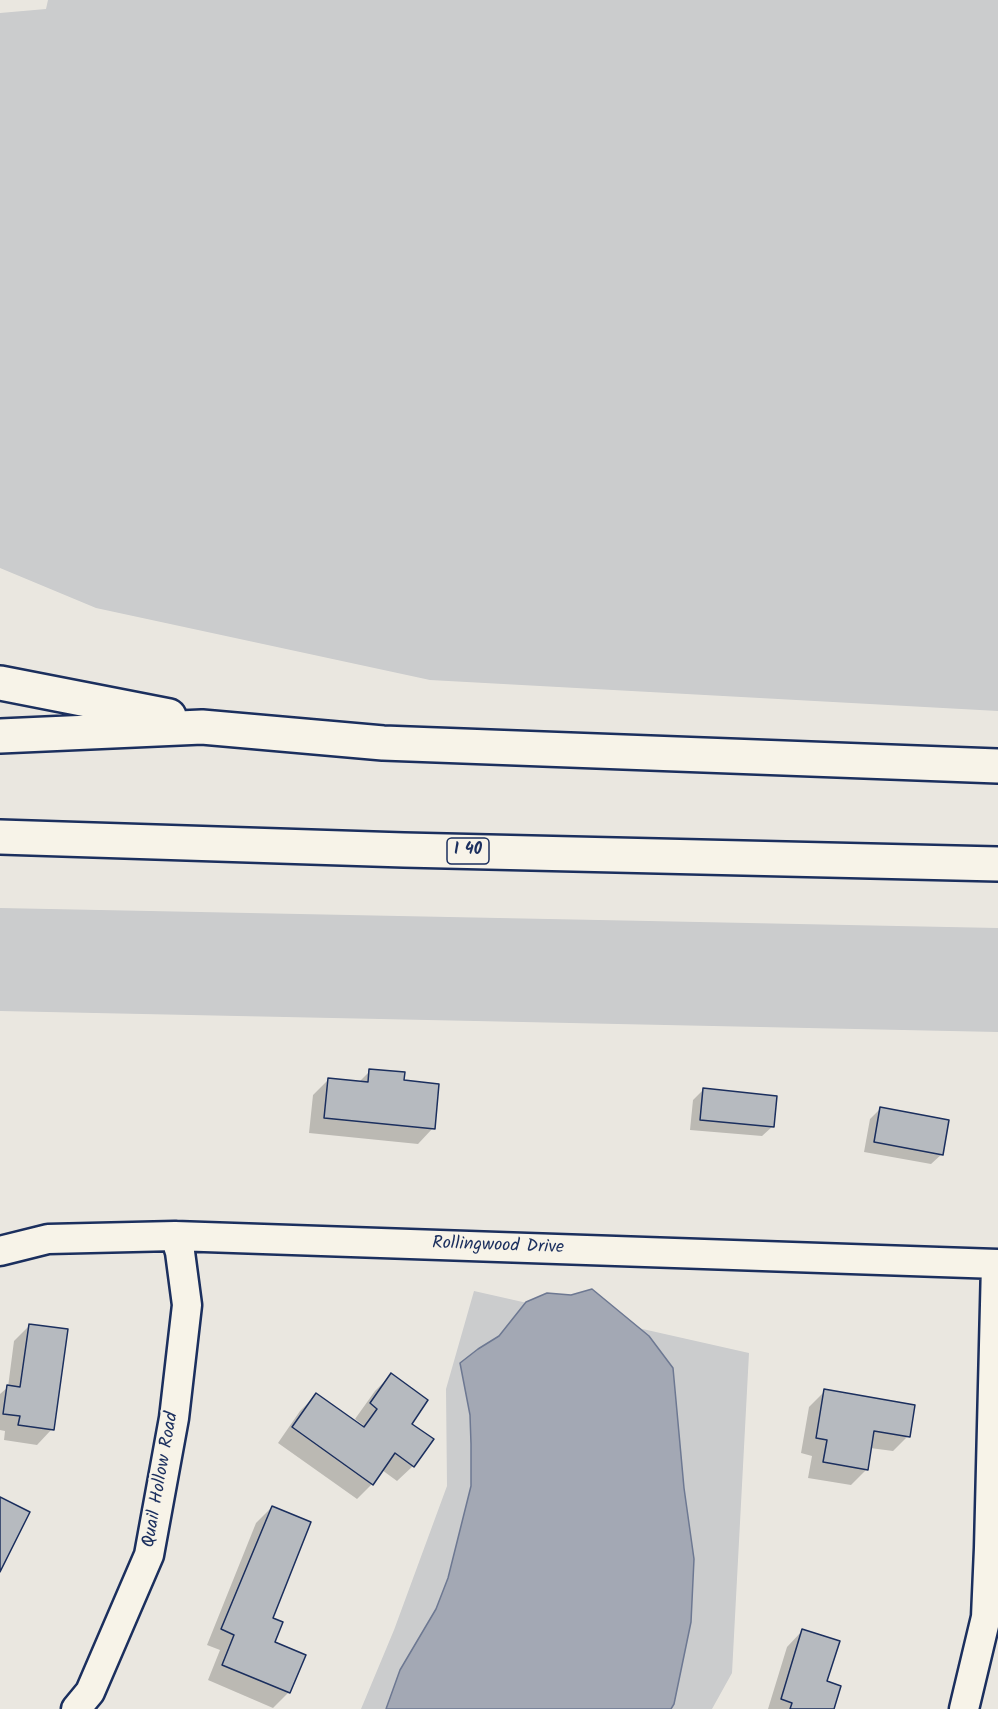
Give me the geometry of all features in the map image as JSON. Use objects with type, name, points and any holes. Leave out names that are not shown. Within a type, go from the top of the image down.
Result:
[{"type":"highway","points":[[0,683],[165,715],[202,727]]},
{"type":"highway","points":[[0,736],[202,727],[383,742],[998,766]]},
{"type":"highway","name":"I 40","points":[[0,837],[404,850],[998,864]]},
{"type":"street","name":"Rollingwood Drive","points":[[0,1251],[48,1239],[175,1236],[997,1264]]},
{"type":"street","name":"Quail Hollow Road","points":[[76,1709],[90,1692],[149,1555],[174,1418],[186,1305],[180,1252],[175,1236]]},
{"type":"street","points":[[964,1709],[986,1617],[997,1264]]},
{"type":"shaded area","points":[[48,0],[998,0],[998,711],[430,680],[96,608],[0,568],[0,13],[46,9]]},
{"type":"shaded area","points":[[0,908],[998,928],[998,1032],[0,1011]]},
{"type":"shaded area","points":[[592,1289],[649,1336],[673,1368],[684,1488],[694,1559],[691,1622],[674,1704],[671,1709],[386,1709],[400,1670],[436,1609],[448,1578],[471,1486],[470,1415],[460,1363],[499,1336],[526,1302],[547,1293],[571,1295]]},
{"type":"shaded area","points":[[474,1291],[749,1353],[732,1673],[712,1709],[361,1709],[394,1630],[447,1486],[446,1389]]},
{"type":"building","points":[[369,1069],[405,1072],[404,1080],[439,1084],[435,1129],[324,1118],[328,1078],[368,1082]]},
{"type":"building","points":[[703,1088],[777,1096],[774,1127],[700,1120]]},
{"type":"building","points":[[880,1107],[949,1120],[943,1155],[874,1142]]},
{"type":"building","points":[[29,1324],[68,1329],[54,1430],[18,1425],[20,1416],[3,1414],[7,1385],[20,1387]]},
{"type":"building","points":[[391,1373],[428,1400],[412,1424],[434,1439],[414,1467],[395,1453],[373,1485],[292,1427],[316,1393],[364,1427],[377,1409],[370,1403]]},
{"type":"building","points":[[824,1389],[915,1405],[910,1437],[874,1431],[868,1470],[823,1462],[827,1440],[816,1438]]},
{"type":"building","points":[[0,1497],[30,1512],[0,1572]]},
{"type":"building","points":[[272,1506],[311,1522],[273,1618],[283,1622],[275,1642],[306,1655],[290,1693],[222,1665],[234,1635],[221,1629]]},
{"type":"building","points":[[802,1629],[840,1641],[827,1681],[841,1686],[834,1709],[790,1709],[792,1703],[781,1699]]}]
